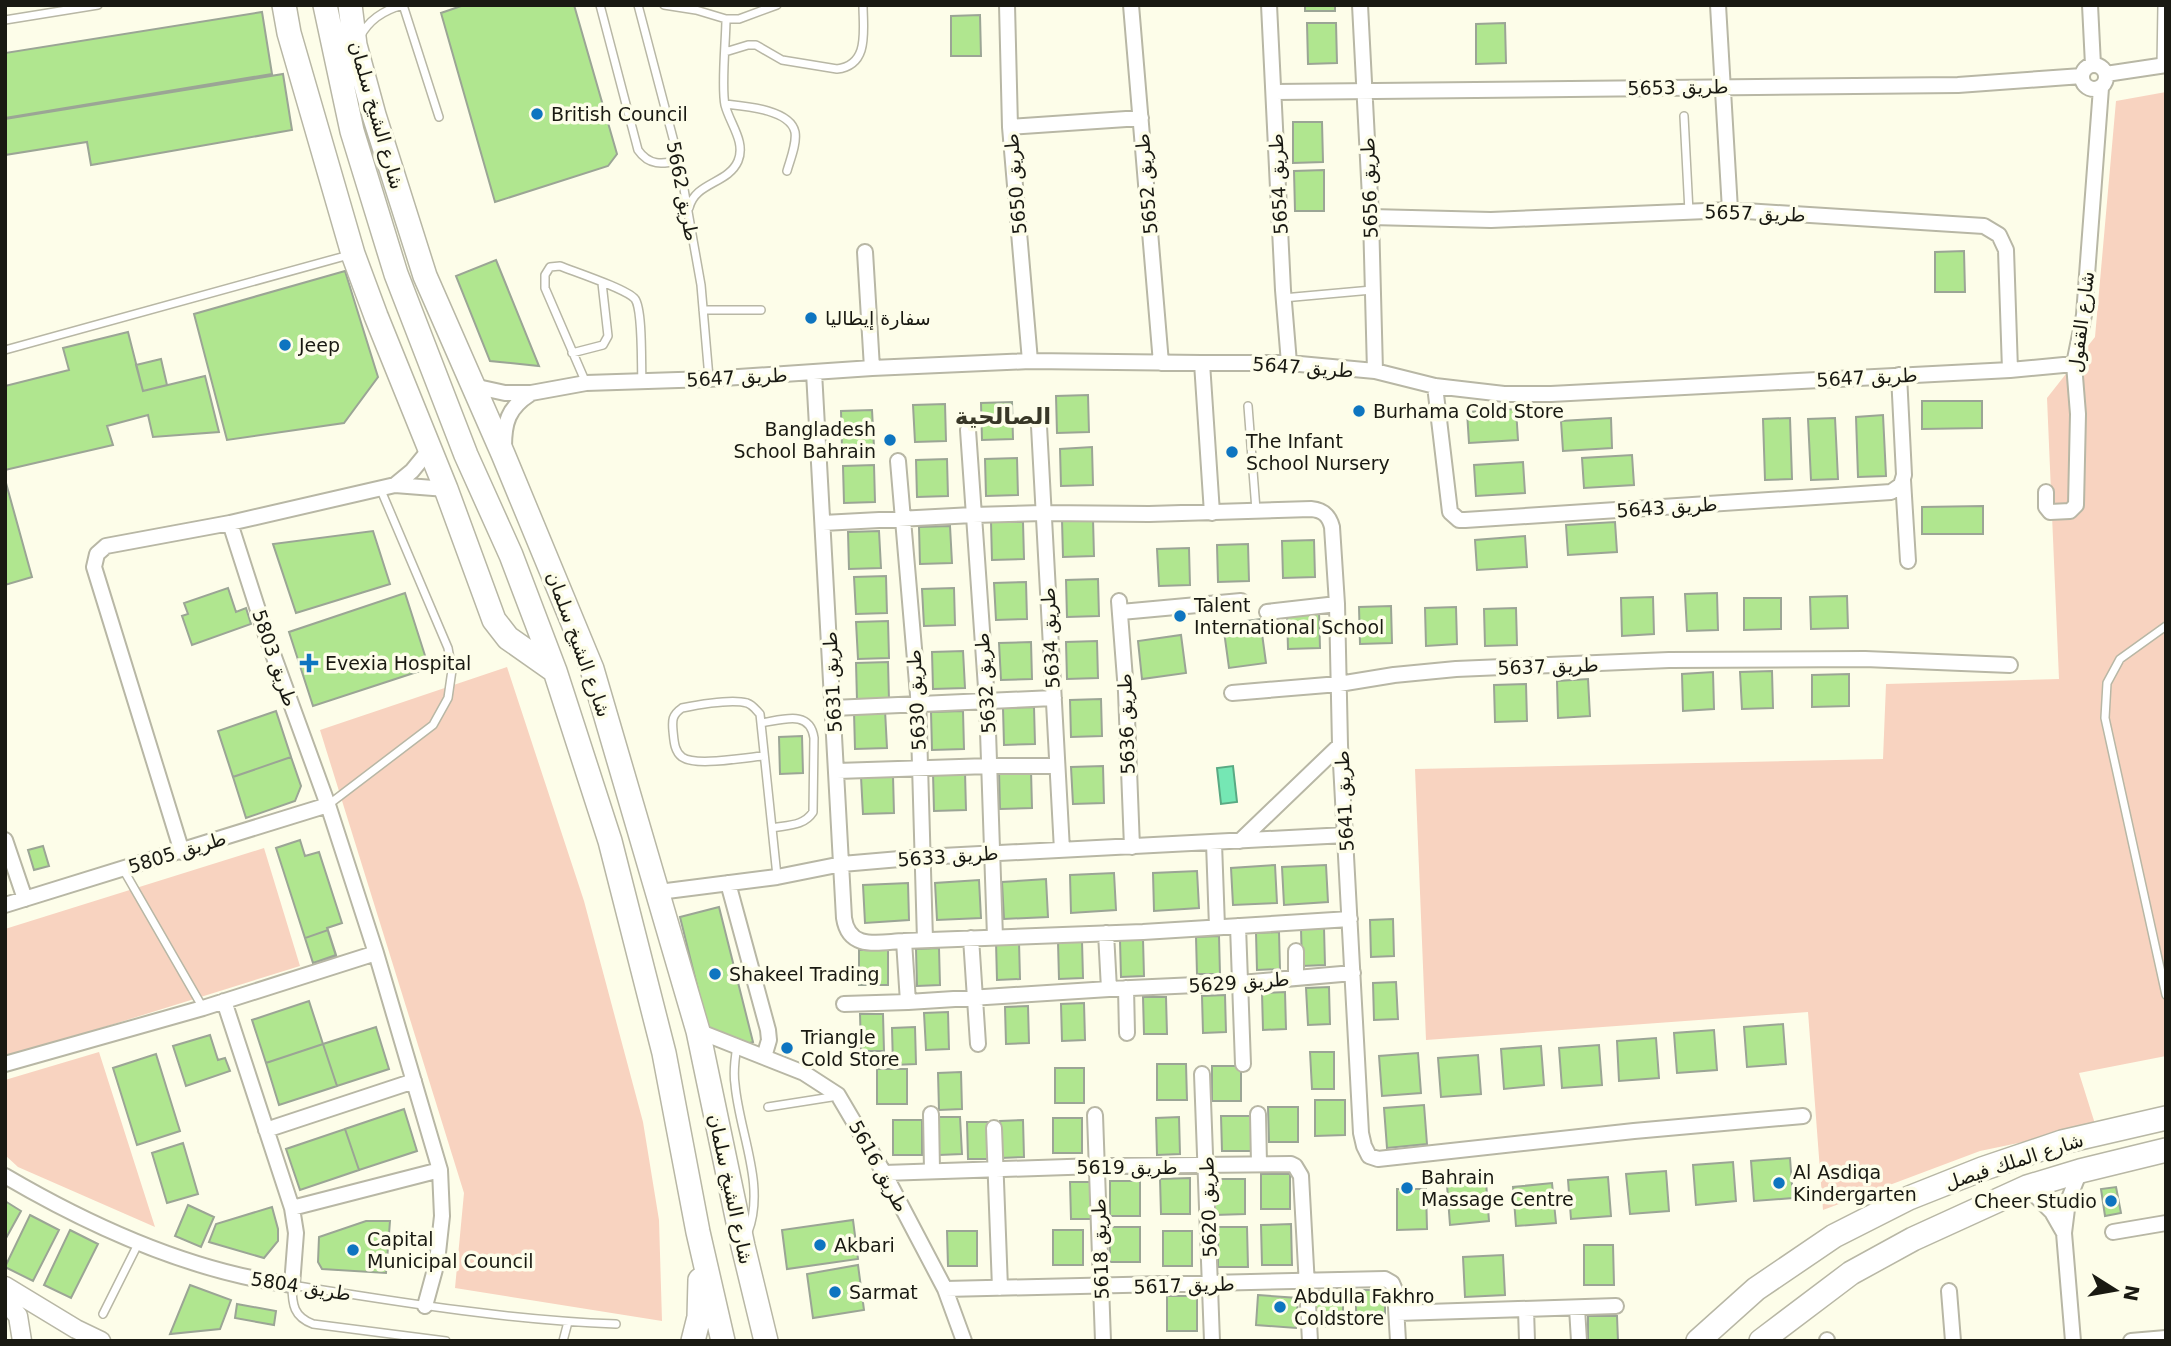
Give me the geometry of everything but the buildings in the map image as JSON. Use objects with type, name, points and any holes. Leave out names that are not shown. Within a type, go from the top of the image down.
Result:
[{"type":"main road","points":[[284,5],[289,33],[354,254],[494,620],[508,638],[555,671]]},
{"type":"main road","name":"شارع الشيخ سلمان","points":[[325,5],[352,131],[396,274],[466,455],[510,555],[555,671],[610,841],[664,1053],[698,1232],[723,1341]]},
{"type":"main road","name":"شارع الشيخ سلمان","points":[[350,5],[355,46],[374,115],[425,276],[503,454],[592,669],[698,1031],[743,1246],[766,1341]]},
{"type":"main road","points":[[289,33],[329,29]]},
{"type":"main road","name":"شارع الملك فيصل","points":[[1698,1341],[1756,1289],[1834,1236],[1909,1198],[1982,1169],[2062,1142],[2166,1118]]},
{"type":"main road","name":"شارع الملك فيصل","points":[[1761,1341],[1851,1273],[1913,1239],[2026,1187],[2166,1150]]},
{"type":"main road","points":[[693,1341],[699,1317],[698,1232]]},
{"type":"street","name":"طريق 5650","points":[[1007,5],[1010,127],[1030,362]]},
{"type":"street","name":"طريق 5652","points":[[1131,5],[1161,363]]},
{"type":"street","name":"طريق 5654","points":[[1269,5],[1283,299],[1289,363]]},
{"type":"street","name":"طريق 5656","points":[[1360,5],[1371,217],[1375,372]]},
{"type":"street","points":[[1718,5],[1730,210]]},
{"type":"street","points":[[2090,5],[2093,65]]},
{"type":"street","points":[[2104,81],[2099,66],[2087,68],[2082,76],[2084,84],[2090,89],[2104,81],[2164,66]]},
{"type":"street","name":"طريق 5653","points":[[1274,92],[1958,85],[2082,76]]},
{"type":"street","name":"شارع القفول","points":[[2046,492],[2045,504],[2050,512],[2070,511],[2077,505],[2078,414],[2074,364],[2084,315],[2104,81]]},
{"type":"street","points":[[1010,127],[1141,118]]},
{"type":"street","name":"طريق 5657","points":[[1371,217],[1491,220],[1730,210],[1984,226],[1999,235],[2006,250],[2010,370]]},
{"type":"street","points":[[865,252],[872,368]]},
{"type":"street","name":"طريق 5647","points":[[473,386],[505,393],[531,393],[586,383],[709,379],[872,368],[1030,362],[1289,363],[1375,372],[1434,386],[1504,394],[1551,394],[2010,370],[2074,364]]},
{"type":"street","points":[[1202,363],[1212,513]]},
{"type":"street","name":"طريق 5631","points":[[814,372],[844,918],[849,936],[856,941],[866,942],[904,941],[1350,919]]},
{"type":"street","points":[[1899,375],[1908,561]]},
{"type":"street","name":"طريق 5643","points":[[1434,386],[1450,512],[1459,520],[1885,493],[1898,489],[1903,480]]},
{"type":"street","points":[[503,454],[504,426],[509,412],[531,393]]},
{"type":"street","name":"طريق 5634","points":[[1039,426],[1062,850]]},
{"type":"street","name":"طريق 5632","points":[[968,430],[987,702],[995,937]]},
{"type":"street","points":[[395,485],[412,471],[430,449]]},
{"type":"street","name":"طريق 5630","points":[[898,461],[918,705],[925,940]]},
{"type":"street","points":[[182,852],[94,567],[97,554],[106,547],[230,523],[395,485],[446,489]]},
{"type":"street","name":"طريق 5641","points":[[823,523],[974,514],[1212,513],[1317,509],[1328,515],[1332,527],[1337,604],[1340,745],[1361,1133],[1369,1156],[1378,1159],[1803,1116]]},
{"type":"street","name":"طريق 5803","points":[[230,523],[266,635],[328,805],[376,953],[440,1170],[442,1216],[437,1262],[425,1306]]},
{"type":"street","name":"طريق 5636","points":[[1132,847],[1120,607],[1241,601]]},
{"type":"street","points":[[1268,612],[1337,604]]},
{"type":"street","name":"طريق 5637","points":[[1232,693],[1339,684],[1456,669],[1735,658],[1865,659],[2010,665]]},
{"type":"street","points":[[833,708],[1054,698]]},
{"type":"street","points":[[1240,841],[1340,745]]},
{"type":"street","points":[[837,771],[990,765],[1057,766]]},
{"type":"street","name":"طريق 5805","points":[[5,905],[328,805]]},
{"type":"street","name":"طريق 5633","points":[[659,892],[777,877],[842,864],[923,857],[1346,835]]},
{"type":"street","points":[[5,840],[25,899]]},
{"type":"street","points":[[1214,843],[1217,927]]},
{"type":"street","points":[[728,883],[769,1035],[764,1057]]},
{"type":"street","points":[[1238,926],[1243,1064]]},
{"type":"street","points":[[1106,933],[1109,989]]},
{"type":"street","points":[[971,938],[978,1044]]},
{"type":"street","points":[[904,941],[908,1002]]},
{"type":"street","points":[[1296,951],[1296,978]]},
{"type":"street","points":[[5,1064],[202,1008],[376,953]]},
{"type":"street","name":"طريق 5629","points":[[844,1004],[1240,983],[1353,974]]},
{"type":"street","points":[[1126,988],[1128,1033]]},
{"type":"street","points":[[225,1001],[292,1208],[296,1233],[292,1285]]},
{"type":"street","name":"طريق 5616","points":[[698,1031],[815,1079],[838,1096],[884,1174],[945,1289],[964,1341]]},
{"type":"street","name":"طريق 5620","points":[[1202,1074],[1212,1341]]},
{"type":"street","points":[[266,1130],[414,1081]]},
{"type":"street","points":[[930,1114],[932,1170]]},
{"type":"street","points":[[1258,1114],[1259,1164]]},
{"type":"street","name":"طريق 5618","points":[[1095,1115],[1103,1341]]},
{"type":"street","points":[[994,1128],[1000,1288]]},
{"type":"street","name":"طريق 5619","points":[[884,1174],[932,1170],[1291,1164],[1301,1175],[1310,1341]]},
{"type":"street","points":[[292,1208],[440,1170]]},
{"type":"street","points":[[2073,1341],[2064,1233],[2065,1212],[2080,1171]]},
{"type":"street","name":"طريق 5804","points":[[5,1176],[39,1195],[139,1241],[228,1274],[292,1285]]},
{"type":"street","points":[[2026,1187],[2052,1212],[2064,1233]]},
{"type":"street","points":[[2113,1232],[2166,1223]]},
{"type":"street","name":"طريق 5617","points":[[945,1289],[1385,1279],[1392,1283],[1395,1290],[1398,1341]]},
{"type":"street","points":[[5,1286],[101,1341]]},
{"type":"street","points":[[1949,1291],[1953,1341]]},
{"type":"street","points":[[5,1301],[18,1316],[22,1341]]},
{"type":"street","points":[[1397,1313],[1616,1307]]},
{"type":"street","points":[[1577,1308],[1579,1341]]},
{"type":"street","points":[[1526,1309],[1527,1341]]},
{"type":"street","points":[[2131,1341],[2166,1338]]},
{"type":"lane","points":[[5,20],[98,5]]},
{"type":"lane","points":[[355,46],[373,18],[385,10],[403,5],[439,117]]},
{"type":"lane","name":"طريق 5662","points":[[638,5],[679,161],[703,310],[709,379]]},
{"type":"lane","points":[[664,5],[696,9],[726,19],[739,19],[777,5]]},
{"type":"lane","points":[[725,52],[756,45],[782,60],[845,68],[858,60],[863,47],[863,5]]},
{"type":"lane","points":[[2162,5],[2164,66]]},
{"type":"lane","points":[[601,6],[638,150],[653,163],[679,161]]},
{"type":"lane","points":[[688,212],[696,192],[732,170],[739,158],[740,144],[725,104],[726,19]]},
{"type":"lane","points":[[725,104],[767,111],[791,124],[795,139],[787,171]]},
{"type":"lane","points":[[1684,116],[1689,212]]},
{"type":"lane","points":[[5,349],[354,254]]},
{"type":"lane","points":[[586,383],[545,288],[545,275],[550,267],[560,266],[630,295],[638,305],[642,382]]},
{"type":"lane","points":[[572,353],[603,345],[606,341],[608,336],[602,283]]},
{"type":"lane","points":[[1283,299],[1372,290]]},
{"type":"lane","points":[[703,310],[761,310]]},
{"type":"lane","points":[[1248,406],[1256,511]]},
{"type":"lane","points":[[328,805],[433,725],[448,698],[452,670],[448,648],[380,488]]},
{"type":"lane","points":[[2166,626],[2120,659],[2107,683],[2105,718],[2166,995]]},
{"type":"lane","points":[[764,756],[700,761],[682,757],[676,750],[672,720],[682,708],[744,702],[760,714],[777,877]]},
{"type":"lane","points":[[761,723],[799,718],[807,721],[813,728],[813,812],[810,818],[799,824],[772,828]]},
{"type":"lane","points":[[123,869],[202,1008]]},
{"type":"lane","points":[[737,1046],[735,1086],[754,1195],[753,1215],[743,1246]]},
{"type":"lane","points":[[768,1107],[838,1096]]},
{"type":"lane","points":[[103,1314],[139,1241]]},
{"type":"lane","points":[[292,1285],[295,1311],[303,1320],[313,1324],[446,1341]]},
{"type":"lane","name":"طريق 5804","points":[[292,1285],[425,1306],[568,1322],[616,1324]]},
{"type":"lane","points":[[563,1341],[568,1322]]},
{"type":"shaded area","points":[[2166,92],[2166,1056],[2079,1073],[2096,1127],[1980,1151],[1823,1210],[1808,1012],[1426,1040],[1415,769],[1883,759],[1886,684],[2059,679],[2047,398],[2095,337],[2116,101]]},
{"type":"shaded area","points":[[507,667],[584,901],[643,1122],[659,1220],[662,1321],[455,1288],[464,1193],[320,730]]},
{"type":"shaded area","points":[[1233,766],[1237,802],[1221,804],[1217,768]]},
{"type":"shaded area","points":[[264,848],[300,966],[5,1058],[5,929]]},
{"type":"shaded area","points":[[99,1052],[155,1227],[18,1167],[5,1155],[5,1080]]},
{"type":"place","name":"British Council","points":[[537,114]]},
{"type":"place","name":"سفارة إيطاليا","points":[[811,318]]},
{"type":"place","name":"Jeep","points":[[285,345]]},
{"type":"place","name":"Burhama Cold Store","points":[[1359,411]]},
{"type":"place","name":"Bangladesh School Bahrain","points":[[890,440]]},
{"type":"place","name":"The Infant School Nursery","points":[[1232,452]]},
{"type":"place","name":"Talent International School","points":[[1180,616]]},
{"type":"place","name":"Evexia Hospital","points":[[309,663]]},
{"type":"place","name":"Shakeel Trading","points":[[715,974]]},
{"type":"place","name":"Triangle Cold Store","points":[[787,1048]]},
{"type":"place","name":"Al Asdiqa Kindergarten","points":[[1779,1183]]},
{"type":"place","name":"Bahrain Massage Centre","points":[[1407,1188]]},
{"type":"place","name":"Cheer Studio","points":[[2111,1201]]},
{"type":"place","name":"Akbari","points":[[820,1245]]},
{"type":"place","name":"Capital Municipal Council","points":[[353,1250]]},
{"type":"place","name":"Sarmat","points":[[835,1292]]},
{"type":"place","name":"Abdulla Fakhro Coldstore","points":[[1280,1307]]},
{"type":"district","name":"الصالحية","points":[[1003,416]]}]
